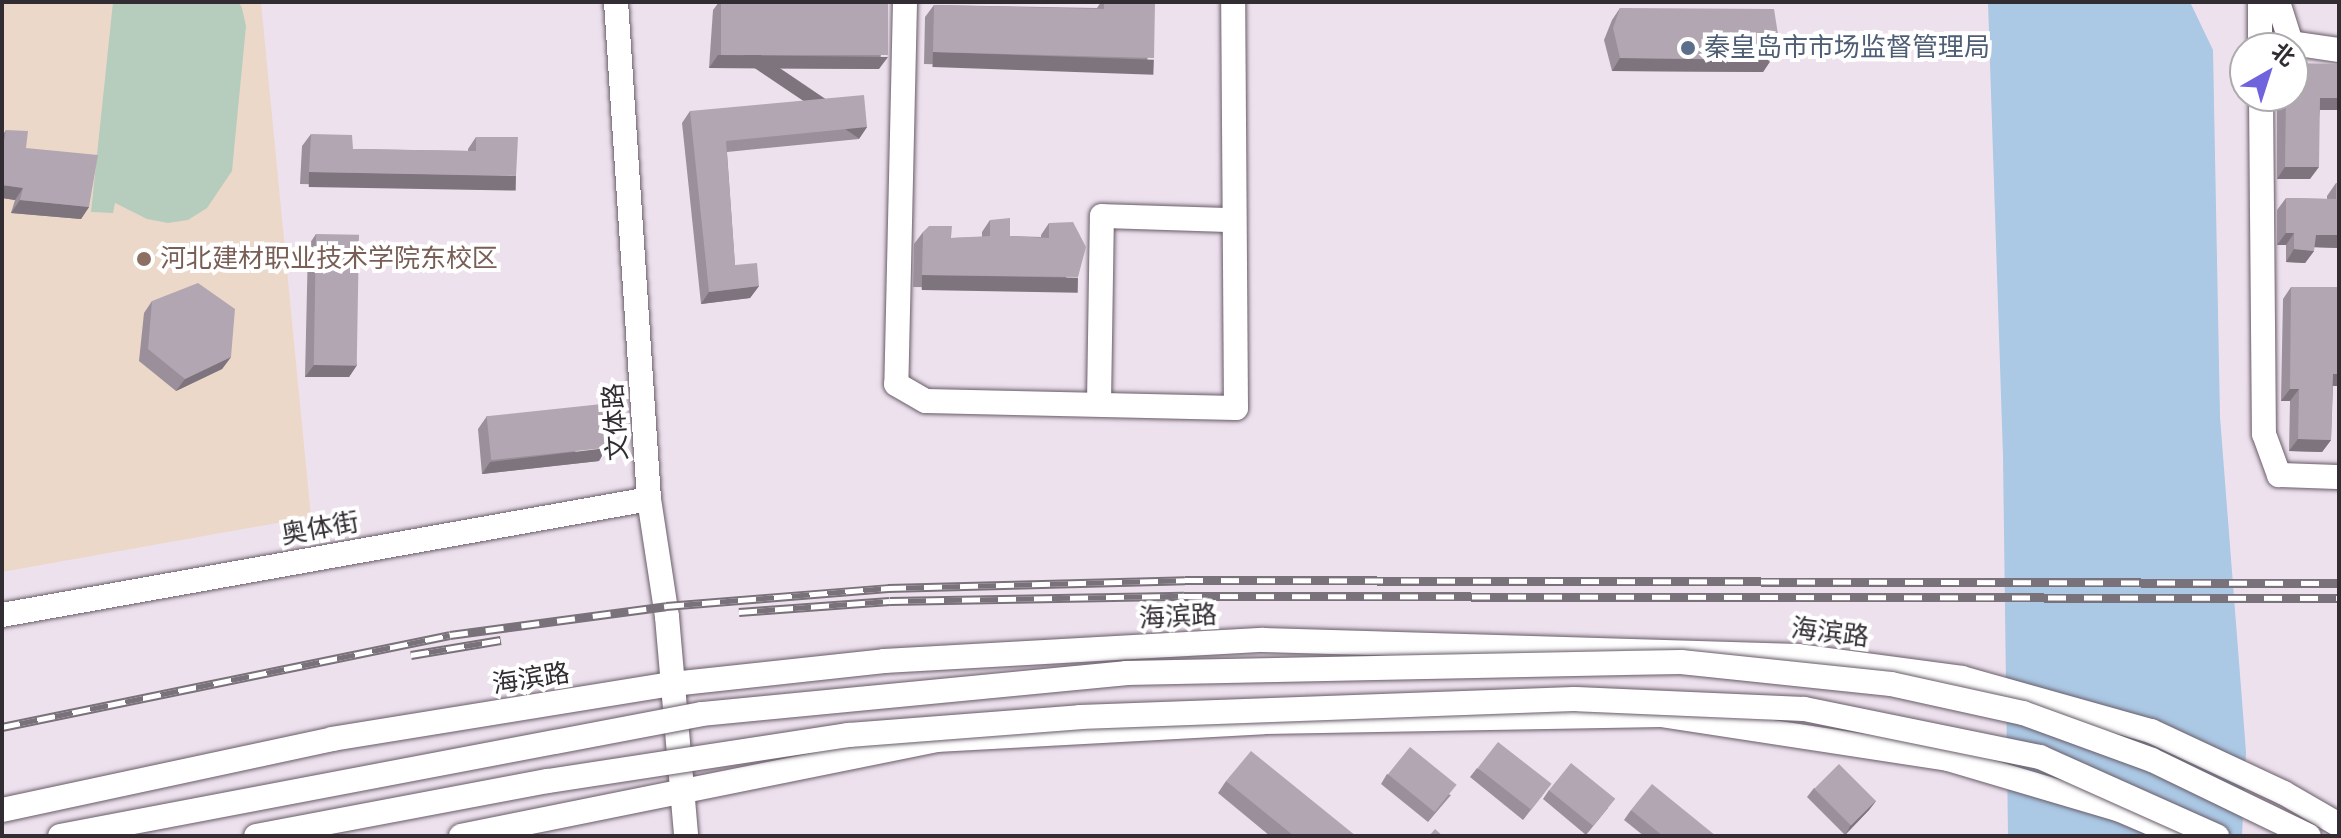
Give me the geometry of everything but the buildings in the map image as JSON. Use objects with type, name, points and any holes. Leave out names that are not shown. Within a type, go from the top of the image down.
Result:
[{"type":"street","name":"文体路","points":[[616,2],[649,499],[673,684],[686,836]]},
{"type":"street","points":[[905,2],[896,384],[926,401],[1099,402],[1236,408],[1231,220],[1233,2]]},
{"type":"street","points":[[2260,2],[2260,32]]},
{"type":"street","points":[[2278,2],[2288,32]]},
{"type":"street","points":[[2291,32],[2292,2]]},
{"type":"street","points":[[2309,46],[2339,50]]},
{"type":"street","points":[[2261,112],[2264,434],[2279,475],[2339,477]]},
{"type":"street","points":[[1099,402],[1102,216],[1231,220]]},
{"type":"street","name":"奥体街","points":[[2,615],[649,499]]},
{"type":"street","name":"海滨路","points":[[2,810],[332,739],[673,684],[884,661],[1263,640],[1798,656],[1962,678],[2151,731],[2284,793],[2339,825]]},
{"type":"street","name":"海滨路","points":[[60,836],[702,714],[1126,673],[1681,662],[1891,684],[2023,713],[2152,760],[2309,836]]},
{"type":"street","points":[[256,836],[548,781],[848,735],[1080,717],[1574,699],[1804,709],[2040,757],[2217,836]]},
{"type":"street","points":[[461,836],[683,794],[936,740],[1264,722],[1661,715],[1948,759],[2120,810],[2181,836]]},
{"type":"shaded area","name":"河北建材职业技术学院东校区","points":[[2,2],[261,2],[311,517],[2,572]]},
{"type":"green space","points":[[113,2],[239,2],[242,8],[246,26],[232,171],[207,208],[188,220],[168,223],[147,219],[115,203],[113,213],[91,212]]},
{"type":"water","points":[[1988,2],[2190,2],[2213,50],[2220,417],[2246,752],[2242,836],[2008,836],[2003,456]]},
{"type":"railway","points":[[2,727],[450,635],[666,606],[888,588],[1185,580],[2339,583]]},
{"type":"railway","points":[[739,612],[890,601],[1184,596],[2339,598]]},
{"type":"railway","points":[[411,655],[501,640]]},
{"type":"place","name":"秦皇岛市市场监督管理局","points":[[1688,48]]},
{"type":"place","name":"河北建材职业技术学院东校区","points":[[144,259]]}]
